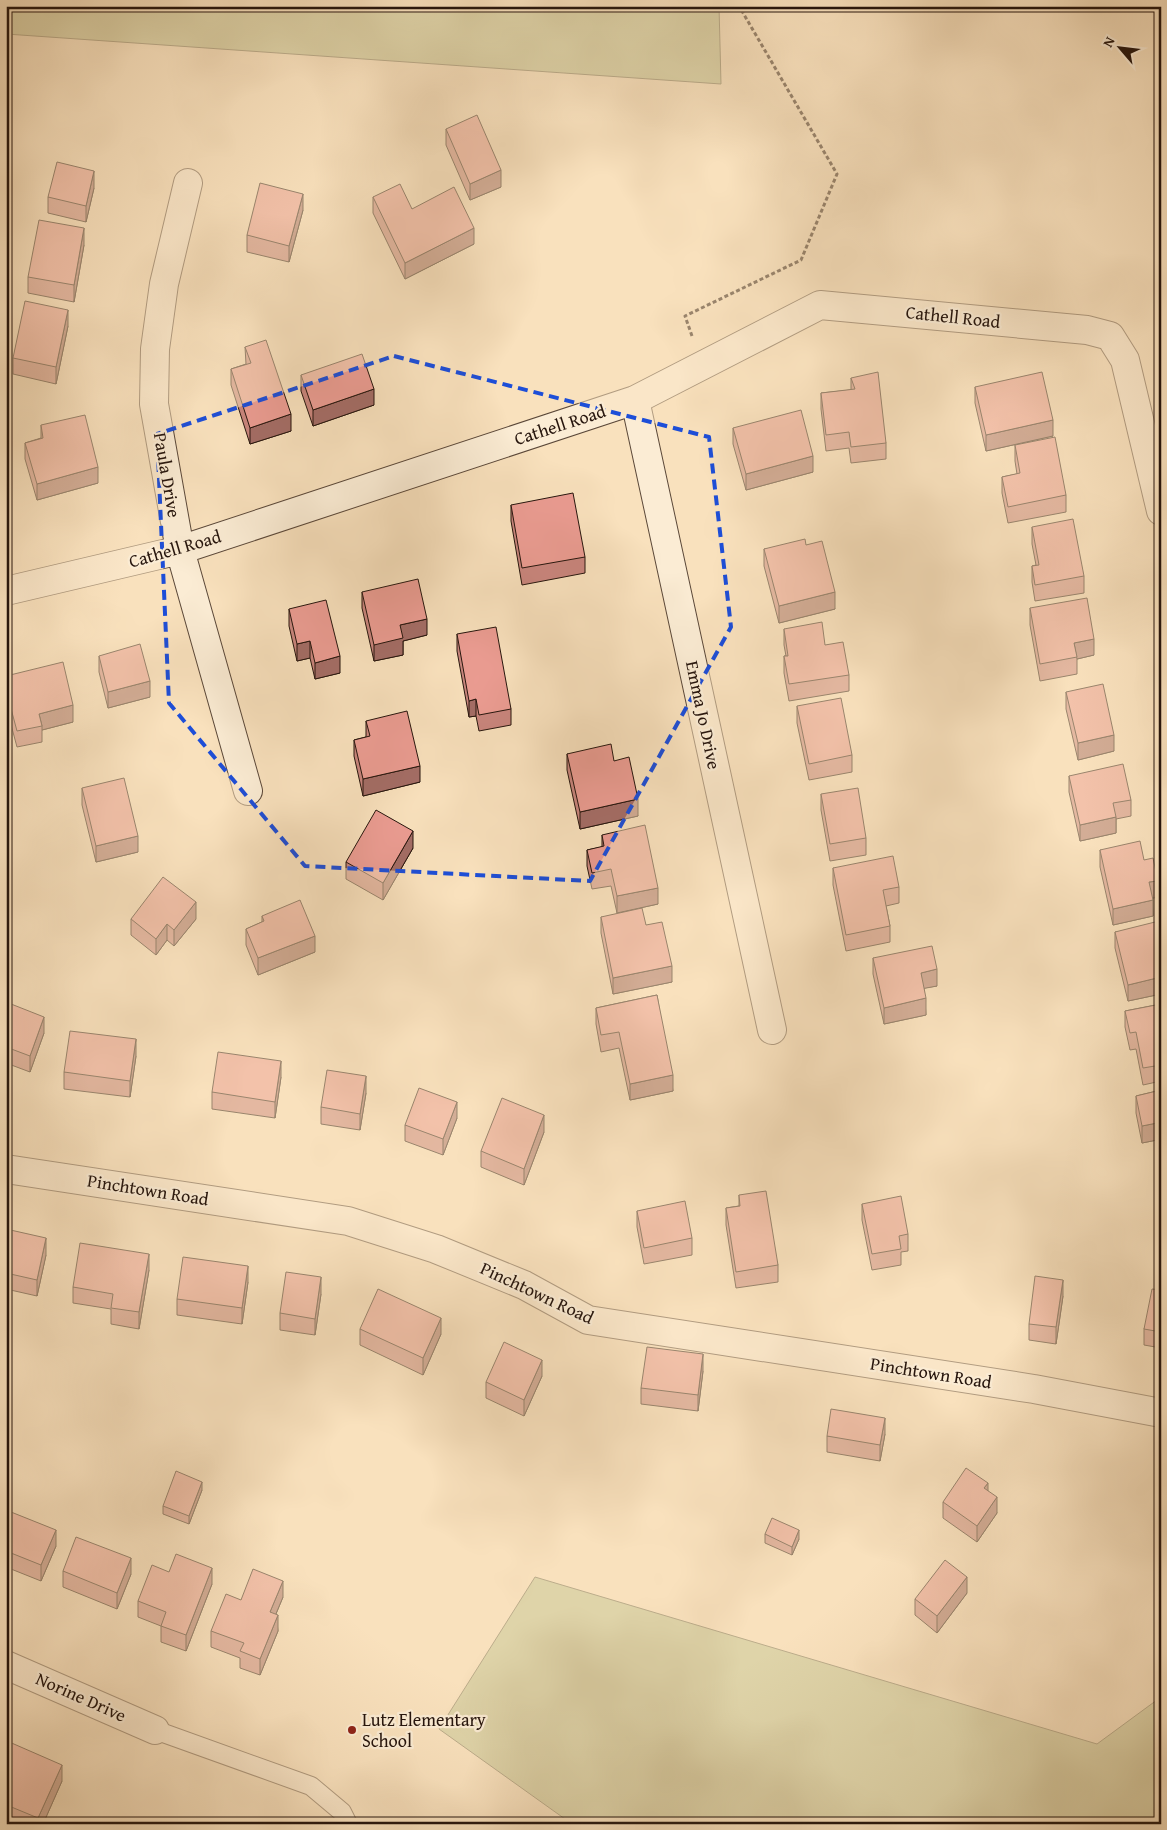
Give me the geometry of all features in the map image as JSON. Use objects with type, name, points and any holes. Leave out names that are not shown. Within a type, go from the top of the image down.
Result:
[{"type":"street","name":"Paula Drive","points":[[188,183],[164,284],[155,349],[154,404],[180,550],[248,791]]},
{"type":"street","name":"Cathell Road","points":[[6,591],[180,550],[635,400],[820,305],[1087,330],[1110,336],[1125,360],[1161,511]]},
{"type":"street","name":"Emma Jo Drive","points":[[635,400],[772,1030]]},
{"type":"street","name":"Pinchtown Road","points":[[6,1169],[348,1221],[436,1248],[524,1285],[588,1320],[1034,1389],[1161,1413]]},
{"type":"street","name":"Norine Drive","points":[[6,1665],[155,1730]]},
{"type":"lane","points":[[155,1730],[310,1786],[342,1812],[348,1824]]},
{"type":"path","points":[[702,365],[685,316],[801,260],[837,174],[739,6]]},
{"type":"highlighted area","points":[[394,356],[709,437],[731,627],[590,881],[305,866],[169,703],[157,434]]},
{"type":"green space","points":[[6,6],[719,6],[721,84],[6,34]]},
{"type":"green space","points":[[535,1577],[1097,1744],[1161,1697],[1161,1824],[572,1824],[439,1729]]},
{"type":"building","points":[[477,115],[501,170],[470,184],[446,129]]},
{"type":"building","points":[[57,162],[94,171],[86,206],[48,197]]},
{"type":"building","points":[[260,183],[303,194],[289,246],[247,235]]},
{"type":"building","points":[[400,184],[412,209],[454,187],[474,228],[405,263],[373,197]]},
{"type":"building","points":[[39,220],[84,228],[74,285],[28,277]]},
{"type":"building","points":[[25,301],[68,310],[56,367],[13,358]]},
{"type":"building","points":[[266,340],[291,414],[250,428],[231,369],[251,363],[245,347]]},
{"type":"building","points":[[362,354],[374,389],[313,410],[301,375]]},
{"type":"building","points":[[878,372],[886,443],[851,447],[849,432],[826,435],[821,393],[855,389],[851,378]]},
{"type":"building","points":[[1042,372],[1053,420],[986,435],[975,387]]},
{"type":"building","points":[[801,410],[813,456],[746,474],[733,428]]},
{"type":"building","points":[[85,415],[98,467],[37,484],[25,443],[43,438],[41,425]]},
{"type":"building","points":[[1055,437],[1066,495],[1008,507],[1002,477],[1020,473],[1015,445]]},
{"type":"building","points":[[573,493],[585,557],[522,568],[511,505]]},
{"type":"building","points":[[1073,519],[1084,576],[1035,585],[1032,566],[1039,565],[1032,527]]},
{"type":"building","points":[[805,539],[806,545],[822,541],[835,592],[779,606],[764,549]]},
{"type":"building","points":[[418,579],[427,619],[400,625],[403,638],[374,645],[362,592]]},
{"type":"building","points":[[1087,598],[1094,639],[1074,643],[1077,657],[1040,664],[1030,608]]},
{"type":"building","points":[[326,600],[340,656],[315,663],[310,641],[297,644],[289,609]]},
{"type":"building","points":[[822,622],[825,645],[843,642],[849,675],[789,684],[784,656],[788,656],[784,629]]},
{"type":"building","points":[[496,627],[511,709],[479,715],[476,699],[469,701],[457,634]]},
{"type":"building","points":[[140,644],[150,681],[108,692],[99,656]]},
{"type":"building","points":[[63,662],[73,705],[39,714],[42,726],[17,731],[6,690],[6,676]]},
{"type":"building","points":[[1103,684],[1114,735],[1078,743],[1066,692]]},
{"type":"building","points":[[841,698],[852,755],[809,764],[797,706]]},
{"type":"building","points":[[407,711],[420,766],[363,779],[354,740],[370,736],[366,721]]},
{"type":"building","points":[[611,744],[614,761],[629,757],[638,799],[580,812],[567,754]]},
{"type":"building","points":[[1123,764],[1131,800],[1113,803],[1116,817],[1080,825],[1069,776]]},
{"type":"building","points":[[124,778],[138,836],[96,846],[82,788]]},
{"type":"building","points":[[858,788],[866,838],[830,844],[821,794]]},
{"type":"building","points":[[376,810],[413,831],[383,883],[346,862]]},
{"type":"building","points":[[645,825],[658,888],[617,896],[611,869],[592,873],[587,850],[604,846],[602,835]]},
{"type":"building","points":[[1140,841],[1144,860],[1153,858],[1158,881],[1149,882],[1153,900],[1113,909],[1100,850]]},
{"type":"building","points":[[893,856],[899,887],[883,890],[890,926],[846,935],[833,868]]},
{"type":"building","points":[[163,877],[196,902],[174,930],[167,924],[156,939],[131,919]]},
{"type":"building","points":[[300,900],[315,936],[258,958],[246,929],[264,921],[262,916]]},
{"type":"building","points":[[642,908],[646,925],[662,922],[672,966],[613,978],[601,917]]},
{"type":"building","points":[[1159,921],[1161,931],[1161,977],[1128,985],[1115,932]]},
{"type":"building","points":[[932,946],[937,969],[921,973],[926,998],[884,1008],[873,958]]},
{"type":"building","points":[[657,995],[673,1075],[630,1084],[619,1032],[601,1035],[596,1008]]},
{"type":"building","points":[[6,1002],[44,1017],[30,1056],[6,1047]]},
{"type":"building","points":[[1161,1004],[1161,1065],[1143,1068],[1136,1032],[1130,1033],[1125,1011]]},
{"type":"building","points":[[70,1031],[136,1039],[130,1081],[64,1072]]},
{"type":"building","points":[[218,1052],[281,1061],[275,1102],[212,1092]]},
{"type":"building","points":[[327,1070],[366,1076],[360,1114],[321,1107]]},
{"type":"building","points":[[419,1088],[457,1102],[443,1139],[405,1125]]},
{"type":"building","points":[[1161,1090],[1161,1141],[1157,1123],[1142,1126],[1136,1096]]},
{"type":"building","points":[[502,1098],[544,1115],[524,1169],[481,1151]]},
{"type":"building","points":[[766,1191],[778,1265],[736,1272],[726,1208],[740,1206],[739,1195]]},
{"type":"building","points":[[901,1196],[908,1234],[899,1236],[901,1249],[872,1254],[862,1204]]},
{"type":"building","points":[[685,1201],[692,1238],[644,1248],[637,1211]]},
{"type":"building","points":[[6,1229],[46,1238],[37,1280],[6,1273]]},
{"type":"building","points":[[80,1243],[149,1254],[139,1312],[111,1308],[113,1294],[73,1287]]},
{"type":"building","points":[[183,1257],[248,1266],[242,1308],[177,1299]]},
{"type":"building","points":[[286,1272],[321,1277],[315,1319],[280,1313]]},
{"type":"building","points":[[1035,1276],[1063,1280],[1056,1327],[1029,1324]]},
{"type":"building","points":[[378,1289],[441,1318],[423,1358],[360,1329]]},
{"type":"building","points":[[1152,1289],[1161,1290],[1161,1332],[1144,1329]]},
{"type":"building","points":[[504,1342],[542,1360],[524,1400],[486,1382]]},
{"type":"building","points":[[647,1347],[703,1354],[698,1395],[641,1388]]},
{"type":"building","points":[[831,1409],[885,1418],[880,1445],[827,1436]]},
{"type":"building","points":[[966,1468],[988,1483],[984,1488],[997,1497],[977,1526],[943,1502]]},
{"type":"building","points":[[176,1471],[202,1482],[189,1516],[163,1506]]},
{"type":"building","points":[[6,1510],[56,1530],[41,1565],[6,1551]]},
{"type":"building","points":[[772,1518],[799,1530],[792,1547],[765,1534]]},
{"type":"building","points":[[76,1537],[131,1558],[117,1593],[63,1571]]},
{"type":"building","points":[[176,1554],[212,1568],[186,1635],[161,1626],[166,1612],[138,1601],[152,1565],[169,1572]]},
{"type":"building","points":[[945,1560],[967,1577],[937,1616],[915,1599]]},
{"type":"building","points":[[253,1569],[283,1581],[270,1612],[278,1615],[260,1659],[240,1651],[244,1643],[211,1631],[226,1594],[241,1600]]},
{"type":"building","points":[[7,1741],[62,1765],[38,1818],[9,1806],[6,1808]]},
{"type":"place","name":"Lutz Elementary School","points":[[352,1730]]}]
